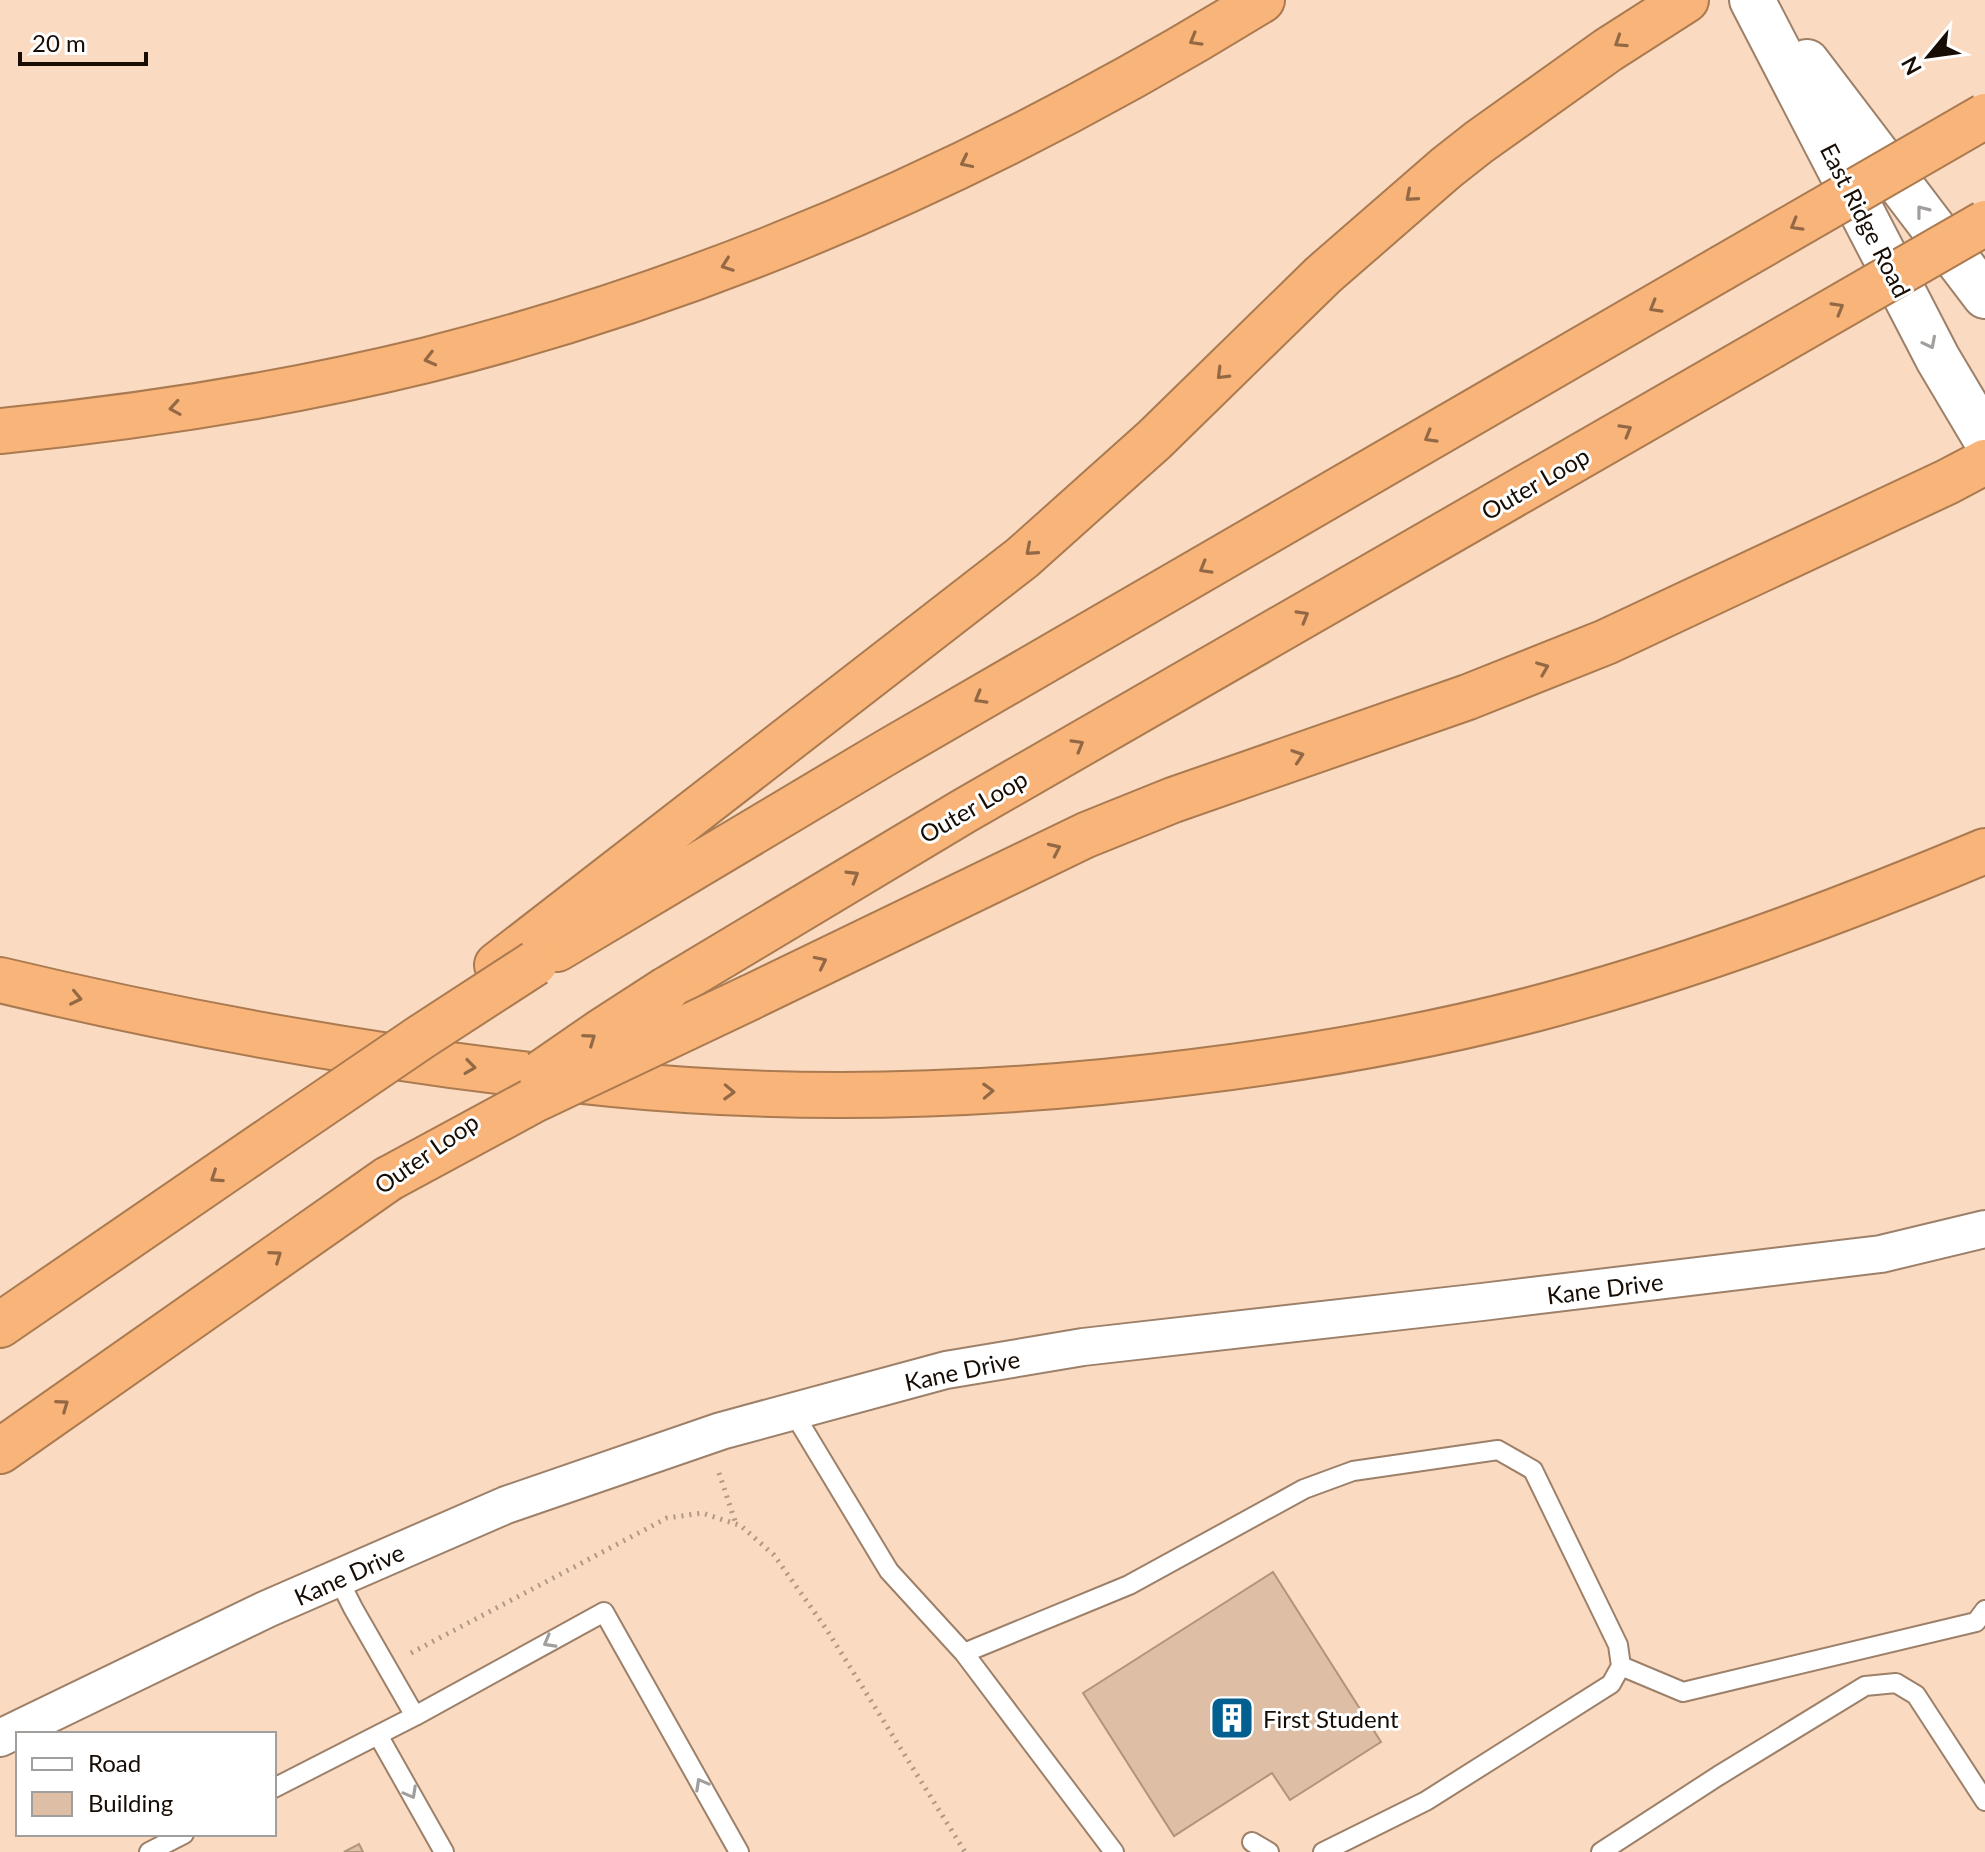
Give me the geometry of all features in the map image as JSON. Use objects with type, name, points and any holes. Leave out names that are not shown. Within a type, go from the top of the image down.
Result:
[{"type":"highway","points":[[0,431],[120,417],[288,389],[427,360],[624,302],[726,266],[872,207],[1083,103],[1262,0]]},
{"type":"highway","points":[[0,1325],[421,1037],[516,964],[1022,558],[1154,440],[1323,275],[1446,168],[1608,50],[1686,0]]},
{"type":"highway","points":[[516,964],[619,911],[900,744],[1985,116]]},
{"type":"highway","name":"Outer Loop","points":[[0,1451],[388,1179],[667,989],[964,811],[1985,223]]},
{"type":"highway","points":[[388,1179],[536,1099],[1086,835],[1173,800],[1468,697],[1558,662],[1985,462]]},
{"type":"highway","points":[[0,980],[139,1011],[305,1042],[430,1062],[615,1085],[854,1094],[1088,1085],[1275,1061],[1410,1037],[1551,1005],[1786,930],[1985,851]]},
{"type":"main road","name":"East Ridge Road","points":[[1752,0],[1938,359],[1985,438]]},
{"type":"main road","name":"East Ridge Road","points":[[1759,0],[1985,296]]},
{"type":"street","name":"Kane Drive","points":[[0,1738],[267,1609],[506,1505],[721,1431],[946,1370],[1083,1347],[1881,1254],[1985,1229]]},
{"type":"lane","points":[[793,1412],[889,1571],[964,1653],[1114,1852]]},
{"type":"lane","points":[[964,1653],[1129,1585],[1304,1489],[1353,1471],[1498,1450],[1533,1470],[1618,1645],[1621,1666],[1611,1684],[1426,1801],[1323,1852]]},
{"type":"lane","points":[[338,1578],[415,1716]]},
{"type":"lane","points":[[1621,1666],[1683,1692],[1976,1622],[1985,1610]]},
{"type":"lane","points":[[276,1787],[415,1716],[604,1612],[739,1852]]},
{"type":"lane","points":[[1601,1852],[1865,1686],[1896,1683],[1916,1695],[1985,1801]]},
{"type":"lane","points":[[378,1735],[444,1852]]},
{"type":"lane","points":[[149,1852],[180,1836]]},
{"type":"lane","points":[[1252,1842],[1269,1852]]},
{"type":"path","points":[[718,1469],[736,1524]]},
{"type":"path","points":[[386,1667],[667,1518],[702,1513],[741,1526],[774,1555],[827,1630],[965,1852]]},
{"type":"building","name":"First Student","points":[[1273,1572],[1381,1742],[1290,1800],[1272,1773],[1174,1836],[1083,1693]]},
{"type":"building","points":[[359,1844],[363,1852],[344,1852]]},
{"type":"place","name":"First Student","points":[[1232,1718]]}]
